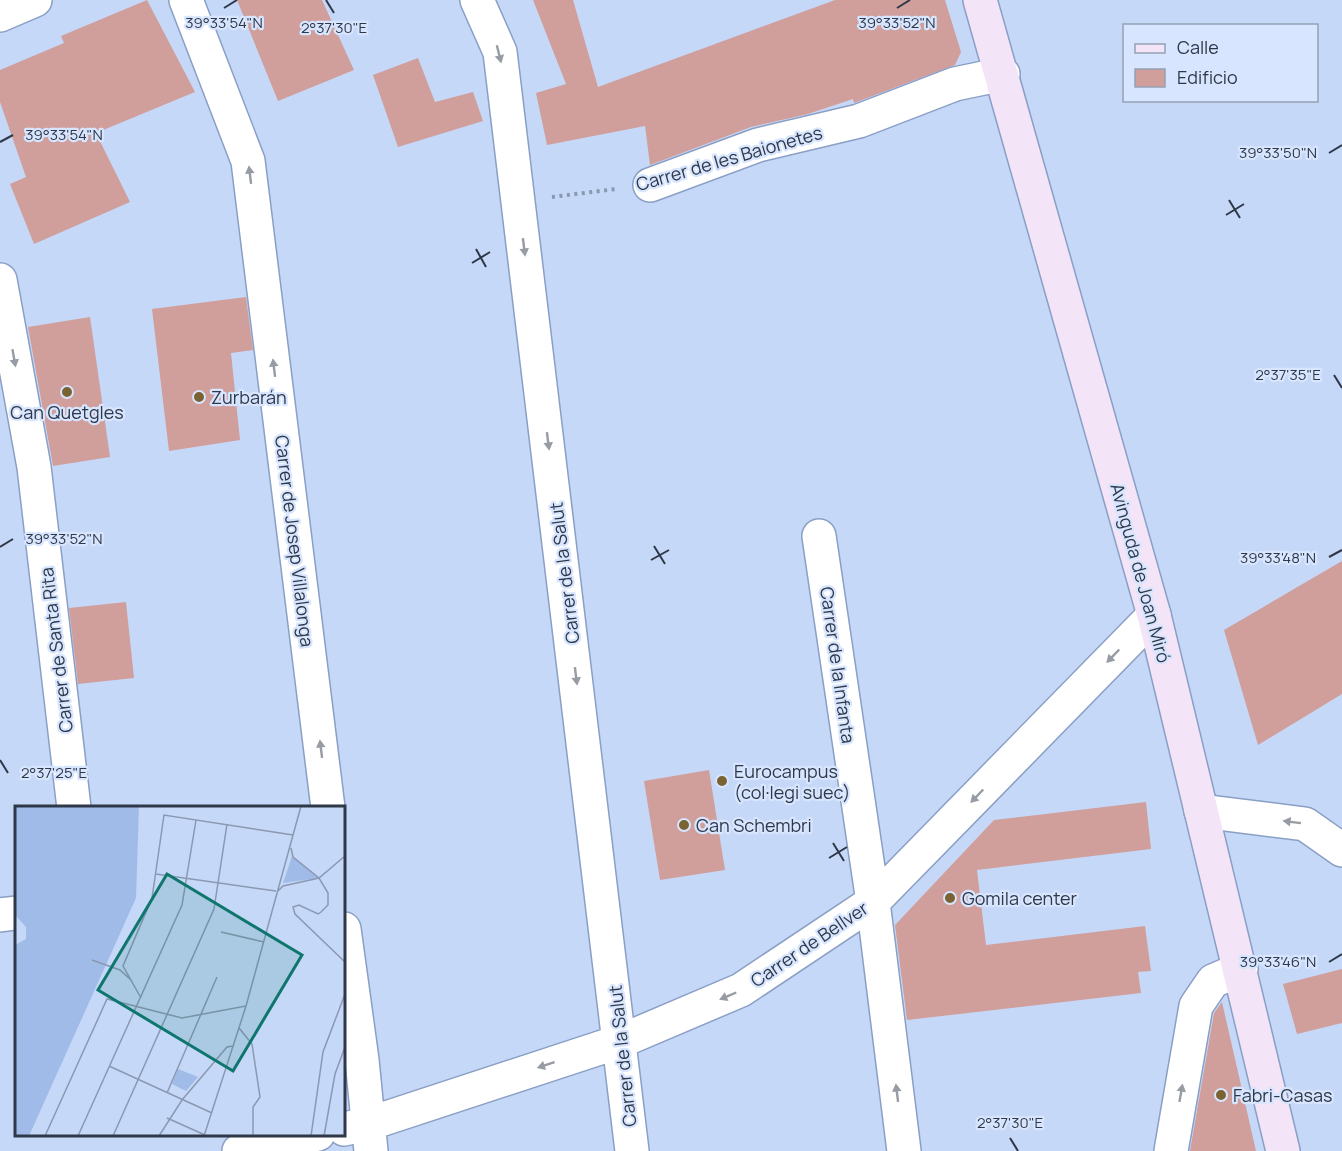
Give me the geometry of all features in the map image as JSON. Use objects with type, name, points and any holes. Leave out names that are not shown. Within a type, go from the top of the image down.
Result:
[{"type":"street","points":[[0,15],[35,0]]},
{"type":"street","name":"Carrer de Josep Villalonga","points":[[186,0],[248,161],[328,806]]},
{"type":"street","name":"Carrer de la Salut","points":[[477,0],[500,52],[621,1041],[632,1151]]},
{"type":"street","name":"Avinguda de Joan Miró","points":[[980,0],[1003,74],[1154,615],[1283,1151]]},
{"type":"street","name":"Carrer de les Baionetes","points":[[650,184],[758,145],[859,121],[955,84],[1003,74]]},
{"type":"street","name":"Carrer de Santa Rita","points":[[0,280],[34,467],[74,806]]},
{"type":"street","name":"Carrer de la Infanta","points":[[819,536],[873,902],[904,1151]]},
{"type":"street","name":"Carrer de Bellver","points":[[361,1135],[621,1041],[741,990],[873,902],[1154,615]]},
{"type":"street","points":[[1201,811],[1305,824],[1342,850]]},
{"type":"street","points":[[0,915],[15,913]]},
{"type":"street","points":[[345,944],[361,1135]]},
{"type":"street","points":[[1171,1151],[1196,1006],[1212,981],[1241,969]]},
{"type":"street","points":[[239,1151],[309,1136]]},
{"type":"path","name":"Carrer de les Baionetes","points":[[518,201],[650,184]]},
{"type":"building","points":[[147,0],[195,92],[96,133],[130,202],[34,244],[10,184],[26,177],[0,102],[0,70],[64,43],[61,36]]},
{"type":"building","points":[[237,0],[322,0],[354,70],[278,101]]},
{"type":"building","points":[[533,0],[573,0],[598,87],[835,0],[945,0],[961,52],[955,65],[854,103],[853,99],[808,114],[751,127],[650,165],[645,126],[547,145],[536,93],[566,84]]},
{"type":"building","points":[[418,58],[435,102],[473,92],[483,121],[398,147],[373,75]]},
{"type":"building","name":"Zurbarán","points":[[246,297],[253,350],[231,353],[240,440],[169,451],[152,309]]},
{"type":"building","name":"Can Quetgles","points":[[90,317],[110,457],[53,466],[28,327]]},
{"type":"building","points":[[1342,561],[1342,694],[1258,745],[1224,630]]},
{"type":"building","points":[[126,602],[134,678],[78,684],[69,608]]},
{"type":"building","name":"Can Schembri","points":[[709,770],[725,870],[660,880],[644,781]]},
{"type":"building","name":"Gomila center","points":[[1146,802],[1151,849],[977,870],[986,945],[1145,926],[1151,971],[1138,972],[1141,993],[907,1020],[895,925],[994,820]]},
{"type":"building","points":[[1342,969],[1342,1023],[1297,1034],[1283,984]]},
{"type":"building","name":"Fabri-Casas","points":[[1222,1002],[1256,1151],[1190,1151],[1214,1013]]},
{"type":"place","name":"Can Quetgles","points":[[67,392]]},
{"type":"place","name":"Zurbarán","points":[[199,397]]},
{"type":"place","name":"Eurocampus (col·legi suec)","points":[[722,781]]},
{"type":"place","name":"Can Schembri","points":[[684,825]]},
{"type":"place","name":"Gomila center","points":[[950,898]]},
{"type":"place","name":"Fabri-Casas","points":[[1221,1095]]}]
